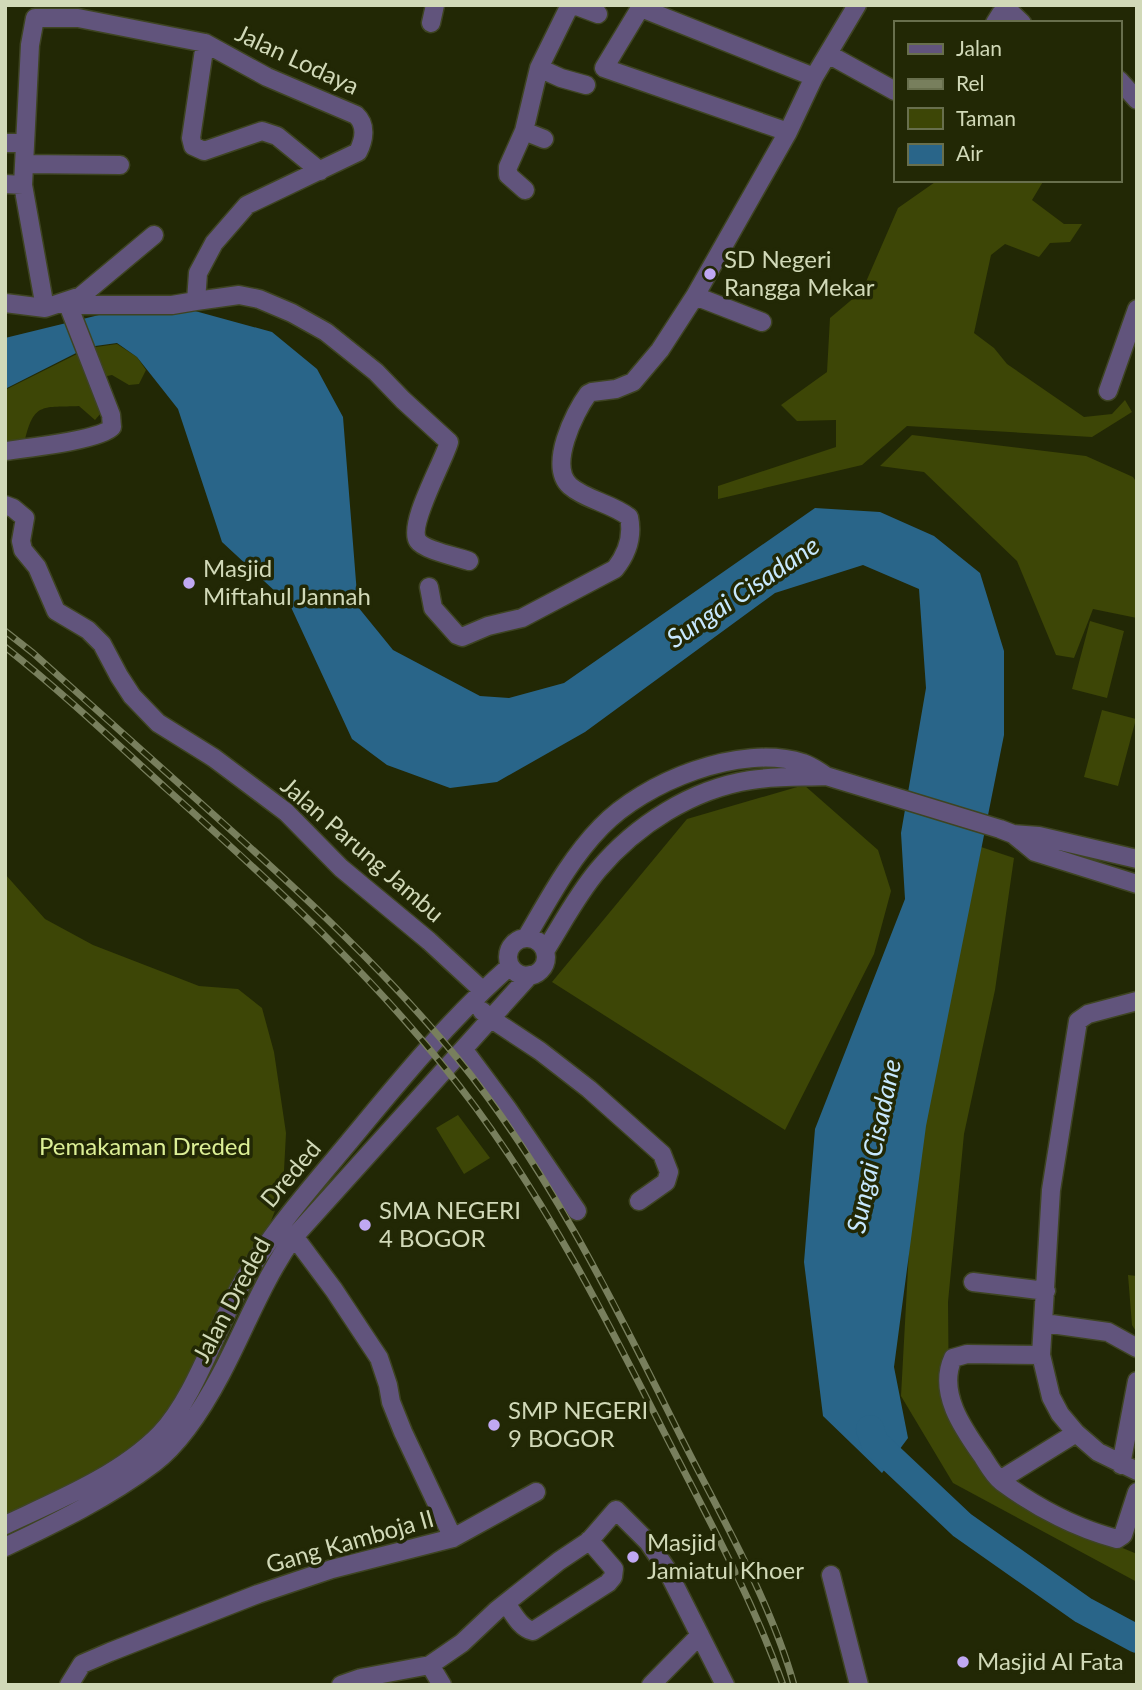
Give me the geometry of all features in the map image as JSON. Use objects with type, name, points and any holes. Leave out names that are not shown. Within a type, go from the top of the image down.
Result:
[{"type":"street","points":[[525,190],[511,179],[507,169],[524,131],[539,68],[572,5],[598,14]]},
{"type":"street","points":[[429,587],[433,608],[457,635],[462,637],[488,626],[522,618],[615,569],[626,556],[630,520],[625,514],[570,486],[565,480],[561,467],[571,421],[591,392],[616,389],[640,376],[695,296],[788,132],[814,76],[857,5]]},
{"type":"street","points":[[1004,6],[1020,21]]},
{"type":"street","points":[[788,132],[604,68],[642,7],[814,76]]},
{"type":"street","name":"Jalan Lodaya","points":[[24,144],[30,45],[34,21],[39,17],[78,18],[205,43],[267,77],[351,113],[362,121],[363,139],[358,152],[247,205],[214,243],[198,272],[195,301]]},
{"type":"street","points":[[205,43],[191,138],[193,146],[204,151],[261,131],[269,132],[277,135],[320,171]]},
{"type":"street","points":[[828,54],[894,90]]},
{"type":"street","points":[[539,68],[586,85]]},
{"type":"street","points":[[1121,82],[1137,100]]},
{"type":"street","points":[[524,131],[544,139]]},
{"type":"street","points":[[5,143],[24,144],[24,164],[14,184],[45,308]]},
{"type":"street","points":[[24,164],[120,165]]},
{"type":"street","points":[[69,309],[154,235]]},
{"type":"street","points":[[5,303],[69,309],[172,304],[239,295],[284,309],[326,332],[385,379],[403,400],[449,442],[420,514],[416,535],[418,542],[425,547],[469,561]]},
{"type":"street","points":[[695,296],[762,322]]},
{"type":"street","points":[[5,451],[108,432],[112,427],[111,415],[69,309]]},
{"type":"street","points":[[1108,391],[1137,309]]},
{"type":"street","name":"Jalan Parung Jambu","points":[[5,505],[25,518],[21,541],[23,550],[37,566],[56,611],[88,630],[102,644],[132,696],[158,723],[214,758],[286,812],[341,868],[429,941],[477,995]]},
{"type":"street","points":[[526,938],[566,869],[601,827],[622,808],[684,775],[745,759],[766,758],[804,763],[826,776],[1006,832],[1039,836],[1137,859]]},
{"type":"street","points":[[545,951],[538,941],[526,938],[514,942],[510,947],[510,966],[522,975],[530,975],[541,969],[545,951],[597,871],[619,848],[670,809],[694,797],[749,780],[826,776]]},
{"type":"street","points":[[1006,832],[1035,852],[1137,885]]},
{"type":"street","name":"Dreded","points":[[5,1525],[128,1461],[160,1434],[195,1378],[246,1275],[287,1232],[421,1055],[477,995],[510,966]]},
{"type":"street","name":"Jalan Dreded","points":[[5,1547],[116,1488],[155,1462],[180,1437],[220,1376],[275,1264],[287,1232],[369,1152],[530,975]]},
{"type":"street","points":[[477,995],[490,1018],[540,1051],[589,1089],[662,1154],[670,1172],[666,1182],[639,1201]]},
{"type":"street","points":[[1136,1002],[1088,1014],[1078,1021],[1051,1189],[1041,1356],[1051,1397],[1060,1414],[1076,1433],[1098,1452],[1129,1468],[1137,1381]]},
{"type":"street","points":[[464,1050],[577,1211]]},
{"type":"street","name":"Gang Kamboja II","points":[[69,1685],[82,1664],[258,1594],[364,1559],[453,1538],[403,1432],[379,1359],[334,1290],[287,1232]]},
{"type":"street","points":[[973,1282],[1046,1291]]},
{"type":"street","points":[[1044,1322],[1108,1332],[1137,1348]]},
{"type":"street","points":[[1041,1356],[967,1354],[956,1357],[952,1361],[951,1400],[963,1429],[1000,1480],[1066,1521],[1117,1539],[1123,1535],[1137,1493]]},
{"type":"street","points":[[1000,1480],[1076,1433]]},
{"type":"street","points":[[453,1538],[536,1492]]},
{"type":"street","points":[[341,1685],[360,1678],[430,1665],[462,1643],[506,1603],[589,1540],[616,1510],[648,1542],[666,1568],[725,1685]]},
{"type":"street","points":[[506,1603],[520,1622],[533,1631],[607,1583],[613,1577],[614,1569],[589,1540]]},
{"type":"street","points":[[831,1575],[859,1685]]},
{"type":"street","points":[[651,1685],[700,1635]]},
{"type":"street","points":[[430,1665],[442,1685]]},
{"type":"green space","points":[[935,182],[1043,182],[1032,200],[1064,224],[1082,224],[1070,242],[1050,243],[1039,257],[1005,244],[991,255],[974,333],[994,348],[1007,364],[1084,417],[1112,414],[1125,400],[1132,412],[1092,437],[907,426],[862,465],[718,499],[718,486],[836,447],[836,420],[797,421],[781,405],[827,372],[830,318],[862,291],[898,208]]},
{"type":"green space","points":[[117,344],[137,357],[146,370],[139,384],[129,385],[112,375],[102,377],[101,413],[95,420],[79,406],[42,409],[32,419],[25,440],[5,446],[5,390],[89,348]]},
{"type":"green space","points":[[912,435],[1086,456],[1133,477],[1137,483],[1137,618],[1093,609],[1074,658],[1056,655],[1017,561],[924,472],[880,466]]},
{"type":"green space","points":[[1090,621],[1124,631],[1107,698],[1072,689]]},
{"type":"green space","points":[[1102,710],[1136,719],[1118,786],[1084,777]]},
{"type":"green space","points":[[804,785],[878,850],[891,891],[874,954],[785,1130],[552,982],[687,819]]},
{"type":"green space","points":[[978,846],[1014,858],[995,990],[964,1134],[948,1302],[949,1410],[1002,1491],[1082,1531],[1137,1554],[1137,1582],[953,1483],[901,1396],[912,1195]]},
{"type":"green space","name":"Pemakaman Dreded","points":[[5,874],[45,919],[93,945],[199,986],[238,989],[262,1008],[274,1052],[286,1133],[283,1189],[267,1232],[182,1396],[155,1432],[118,1464],[5,1518]]},
{"type":"green space","points":[[458,1115],[490,1158],[464,1174],[436,1128]]},
{"type":"green space","points":[[1128,1275],[1137,1276],[1137,1333],[1132,1325]]},
{"type":"water","points":[[195,311],[272,332],[317,369],[343,417],[358,607],[393,650],[480,696],[509,698],[564,683],[815,508],[880,512],[934,536],[980,573],[1004,651],[1004,735],[926,1126],[894,1367],[908,1438],[882,1473],[823,1416],[804,1262],[815,1129],[905,899],[901,833],[926,688],[919,589],[863,565],[775,593],[585,732],[497,782],[450,788],[387,765],[352,739],[290,605],[222,542],[178,409],[137,357],[117,343],[88,347],[5,389],[5,338],[99,315]]},
{"type":"waterway","name":"Sungai Cisadane","points":[[870,1429],[875,1443],[962,1525],[1083,1610],[1137,1639]]},
{"type":"railway","points":[[5,631],[33,653],[341,932],[430,1026],[492,1103],[580,1241],[631,1337],[758,1589],[794,1685]]},
{"type":"railway","points":[[5,647],[251,865],[331,942],[406,1022],[476,1108],[530,1188],[602,1312],[730,1561],[783,1685]]},
{"type":"place","name":"SD Negeri Rangga Mekar","points":[[710,274]]},
{"type":"place","name":"Masjid Miftahul Jannah","points":[[189,583]]},
{"type":"place","name":"SMA NEGERI 4 BOGOR","points":[[365,1225]]},
{"type":"place","name":"SMP NEGERI 9 BOGOR","points":[[494,1425]]},
{"type":"place","name":"Masjid Jamiatul Khoer","points":[[633,1557]]},
{"type":"place","name":"Masjid Al Fata","points":[[963,1662]]}]
